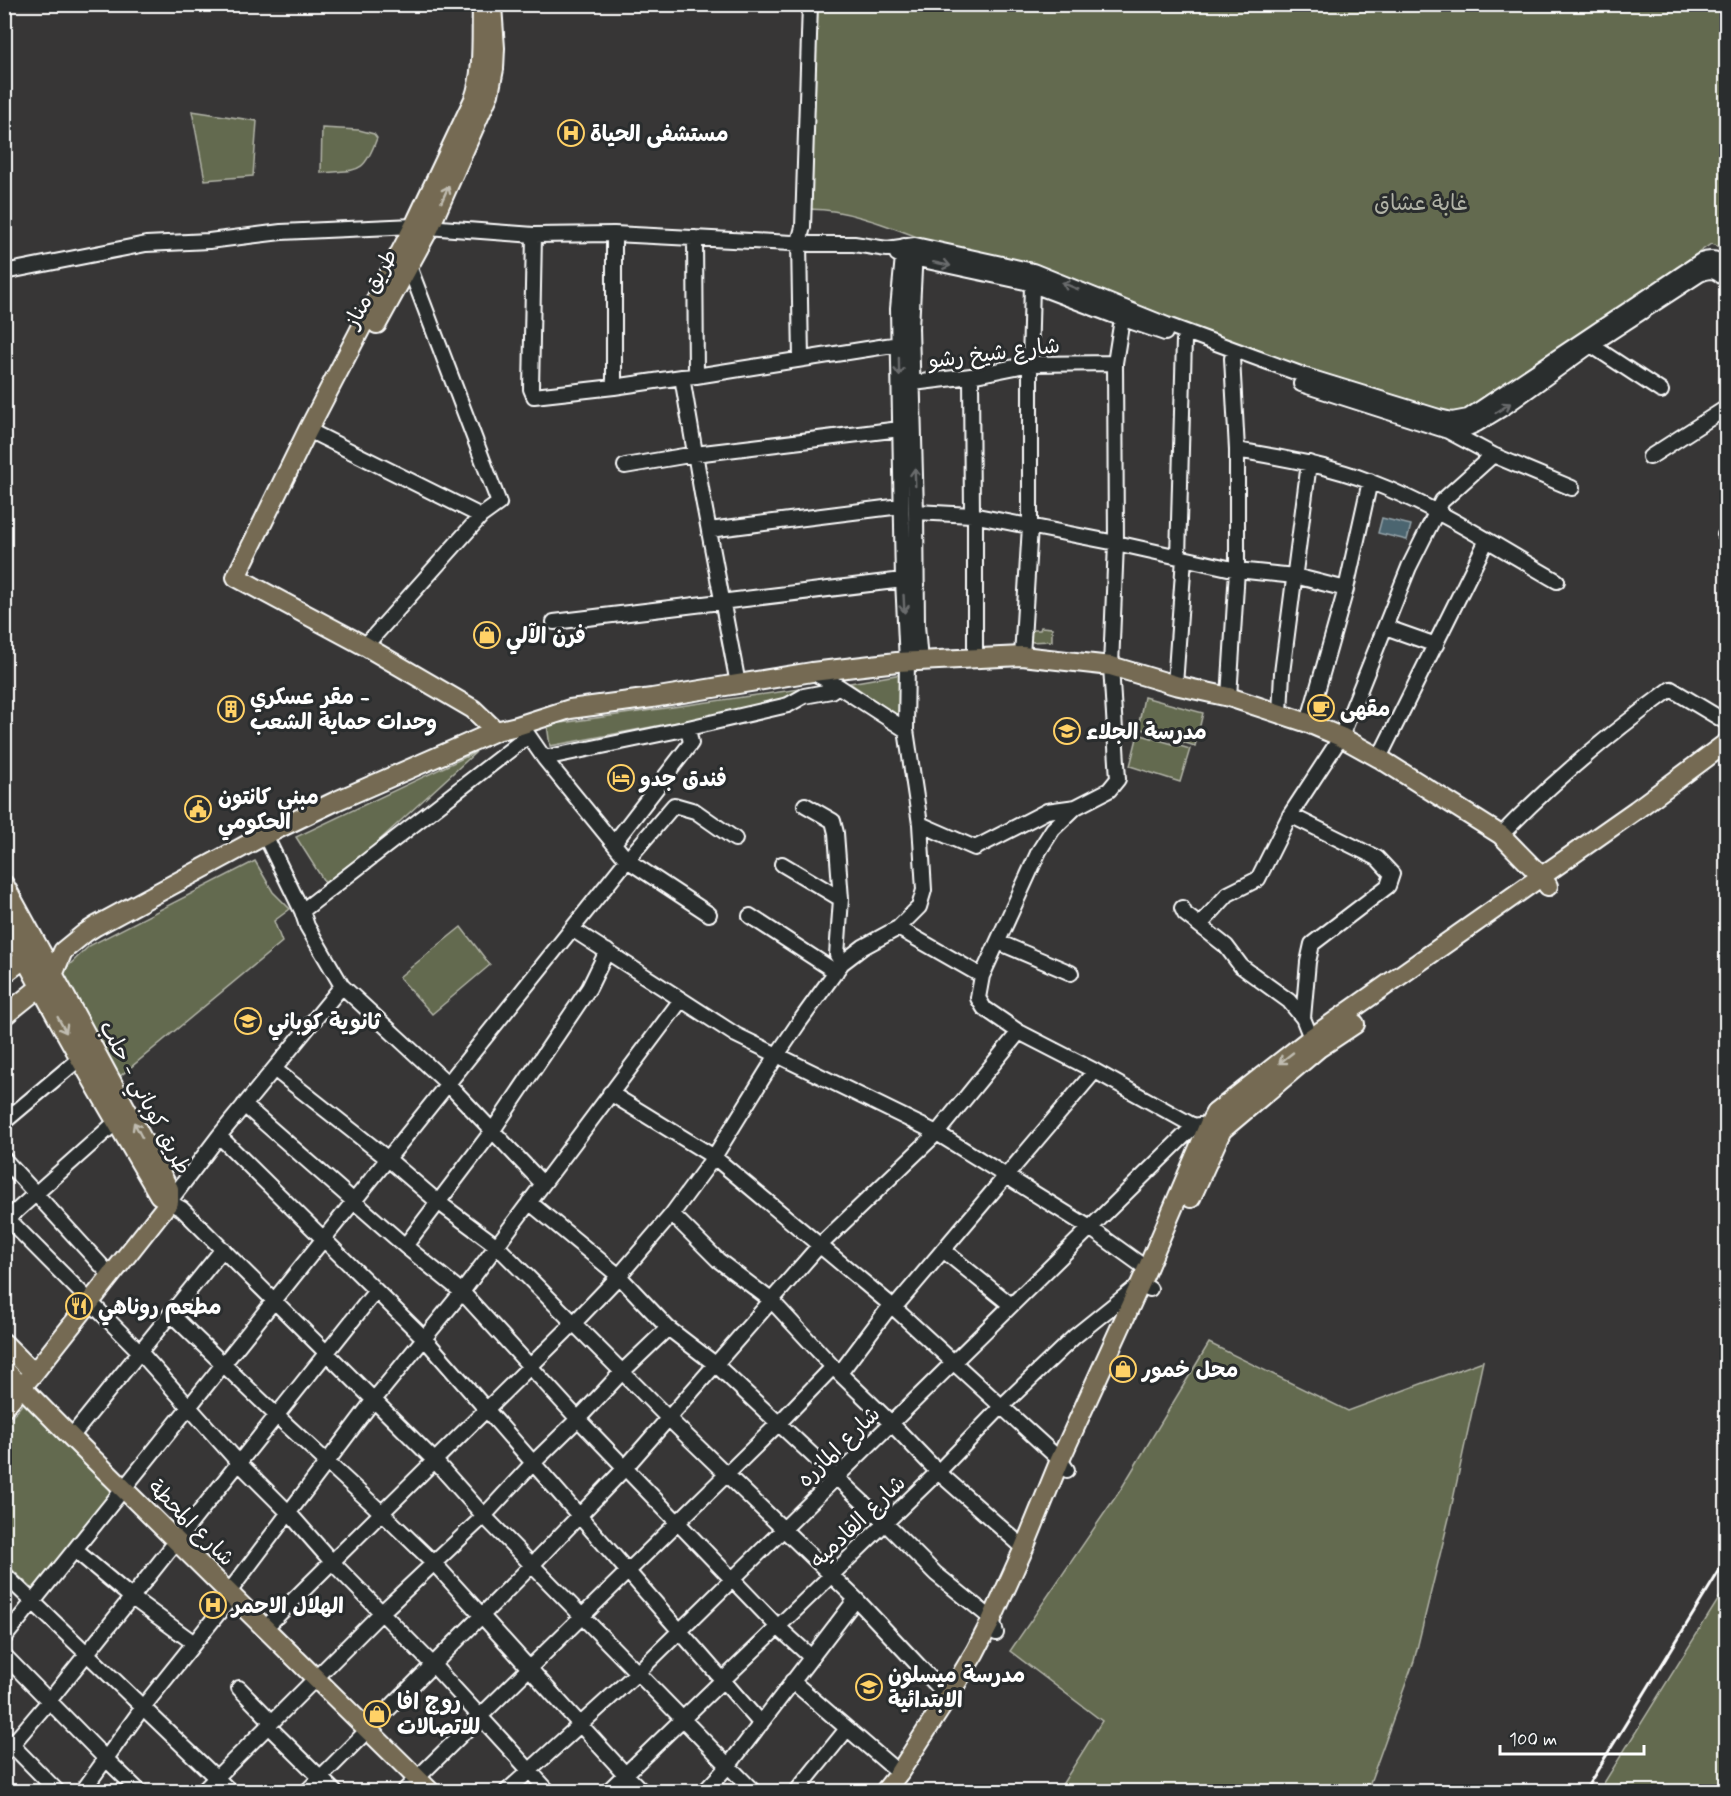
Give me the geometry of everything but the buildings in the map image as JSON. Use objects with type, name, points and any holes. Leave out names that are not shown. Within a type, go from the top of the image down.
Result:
[{"type":"main road","name":"طريق مناز","points":[[422,228],[477,91],[482,4]]},
{"type":"main road","name":"طريق مناز","points":[[365,645],[242,580],[313,432],[422,228],[489,94],[495,48],[492,4]]},
{"type":"main road","points":[[365,645],[473,709],[496,731]]},
{"type":"main road","points":[[4,1016],[47,981],[63,951],[96,926],[266,835],[336,801],[496,731],[524,730],[570,709],[812,672],[914,662],[1022,656],[1111,666],[1280,713],[1341,737],[1379,758],[1501,835],[1545,881]]},
{"type":"main road","points":[[1545,881],[1726,744]]},
{"type":"main road","points":[[900,1791],[961,1699],[1146,1281],[1208,1127],[1315,1043],[1545,881],[1726,759]]},
{"type":"main road","name":"طريق كوباني - حلب","points":[[4,884],[32,954],[47,981],[104,1064],[169,1189],[169,1202]]},
{"type":"main road","name":"طريق كوباني - حلب","points":[[4,918],[10,945],[32,954]]},
{"type":"main road","points":[[4,974],[32,954],[63,951]]},
{"type":"main road","name":"طريق كوباني - حلب","points":[[47,981],[80,1058],[159,1195],[169,1202]]},
{"type":"main road","points":[[4,1407],[34,1373],[169,1202]]},
{"type":"main road","points":[[4,1342],[34,1373]]},
{"type":"main road","name":"شارع المحطة","points":[[4,1369],[431,1791]]},
{"type":"main road","points":[[884,1791],[899,1773],[975,1652],[994,1626],[1024,1548],[1064,1465]]},
{"type":"street","points":[[801,359],[799,242],[803,227],[810,4]]},
{"type":"street","points":[[4,272],[146,244],[209,241],[281,232],[422,228],[534,235],[614,234],[854,244],[1033,271],[1167,325],[1306,376],[1452,420],[1468,417],[1701,261],[1718,260],[1726,266]]},
{"type":"street","points":[[614,234],[614,387]]},
{"type":"street","points":[[534,235],[531,389],[534,396],[614,387],[899,344]]},
{"type":"street","points":[[695,238],[689,376],[695,454],[738,684]]},
{"type":"street","points":[[909,252],[1032,284],[1315,389],[1448,431],[1493,455],[1572,488]]},
{"type":"street","points":[[909,252],[898,309],[903,580],[914,662]]},
{"type":"street","points":[[265,1628],[619,1276],[672,1214],[714,1157],[777,1055],[839,968],[863,947],[898,927],[919,907],[924,890],[920,824],[906,730],[917,625],[909,252]]},
{"type":"street","points":[[365,645],[481,516],[499,503],[404,261]]},
{"type":"street","points":[[1448,431],[1461,431],[1496,413],[1591,345],[1707,270],[1714,271],[1726,280]]},
{"type":"street","points":[[1022,656],[1030,526],[1032,284]]},
{"type":"street","points":[[1122,319],[1115,363],[1116,543],[1111,666],[1118,779],[1108,790],[1076,807],[1053,829],[1039,851],[982,976],[978,998],[984,1008],[1019,1032],[1208,1127]]},
{"type":"street","points":[[1175,685],[1181,557],[1184,339]]},
{"type":"street","points":[[1591,345],[1661,392]]},
{"type":"street","points":[[1229,697],[1237,570],[1237,450],[1233,358]]},
{"type":"street","name":"شارع شيخ رشو","points":[[913,383],[971,376],[1030,364],[1115,363]]},
{"type":"street","points":[[971,376],[975,658]]},
{"type":"street","points":[[1650,457],[1726,408]]},
{"type":"street","points":[[625,466],[695,454],[900,429]]},
{"type":"street","points":[[313,432],[481,516]]},
{"type":"street","points":[[1237,450],[1309,463],[1370,481],[1436,510],[1557,582]]},
{"type":"street","points":[[1200,925],[1228,894],[1258,879],[1290,815],[1341,737],[1409,567],[1436,510],[1442,501],[1493,455]]},
{"type":"street","points":[[1280,713],[1282,673],[1309,463]]},
{"type":"street","points":[[1308,723],[1346,590],[1370,481]]},
{"type":"street","points":[[709,530],[901,506]]},
{"type":"street","points":[[916,512],[973,515],[1237,570],[1295,576],[1346,590]]},
{"type":"street","points":[[1379,758],[1486,540]]},
{"type":"street","points":[[554,622],[903,580]]},
{"type":"street","points":[[1385,627],[1436,645]]},
{"type":"street","points":[[812,672],[906,730]]},
{"type":"street","points":[[544,758],[788,705],[804,696],[831,691],[838,686]]},
{"type":"street","points":[[1501,835],[1578,761],[1620,726],[1671,689],[1726,722]]},
{"type":"street","points":[[614,843],[691,743],[688,728]]},
{"type":"street","points":[[302,911],[524,730],[627,860],[709,914]]},
{"type":"street","points":[[4,1638],[627,860],[674,805],[695,811],[735,839]]},
{"type":"street","points":[[805,805],[833,821],[836,833],[841,899],[837,955],[839,968]]},
{"type":"street","points":[[920,824],[975,848],[1047,811],[1076,807]]},
{"type":"street","points":[[1290,815],[1377,858],[1392,874],[1388,886],[1312,944],[1303,1018]]},
{"type":"street","points":[[266,835],[307,926],[342,987],[448,1083],[543,1184]]},
{"type":"street","points":[[782,864],[841,899]]},
{"type":"street","points":[[1182,908],[1185,914],[1226,946],[1241,966],[1289,1000],[1303,1018],[1315,1043]]},
{"type":"street","points":[[750,916],[839,968]]},
{"type":"street","points":[[898,927],[982,976]]},
{"type":"street","points":[[572,929],[736,1035],[937,1134],[1090,1228],[1146,1281]]},
{"type":"street","points":[[998,942],[1071,973]]},
{"type":"street","points":[[405,1246],[493,1130],[590,988],[607,951]]},
{"type":"street","points":[[342,987],[219,1136],[169,1202],[182,1209],[435,1461],[484,1516],[754,1791]]},
{"type":"street","points":[[82,1791],[373,1401],[462,1292],[681,1000]]},
{"type":"street","points":[[306,1791],[532,1565],[625,1468],[819,1246],[937,1134],[1019,1032]]},
{"type":"street","points":[[4,1122],[80,1058]]},
{"type":"street","points":[[274,1069],[496,1246],[668,1418],[856,1599],[948,1697]]},
{"type":"street","points":[[403,1791],[836,1370],[943,1250],[1095,1071]]},
{"type":"street","points":[[610,1093],[714,1157],[893,1306],[1064,1465]]},
{"type":"street","points":[[244,1105],[405,1246],[462,1292],[578,1419],[778,1627],[811,1657]]},
{"type":"street","points":[[117,1122],[6,1218],[140,1352],[239,1463],[433,1665],[549,1791]]},
{"type":"street","name":"شارع المازره","points":[[507,1791],[637,1673],[1090,1228],[1208,1127]]},
{"type":"street","points":[[219,1136],[424,1338],[761,1724]]},
{"type":"street","points":[[4,1159],[111,1276]]},
{"type":"street","points":[[529,1202],[619,1276],[668,1328],[715,1364],[994,1626]]},
{"type":"street","points":[[672,1214],[718,1260],[772,1301],[836,1370],[938,1472],[1024,1548]]},
{"type":"street","points":[[71,1437],[223,1249]]},
{"type":"street","points":[[943,1250],[1011,1305]]},
{"type":"street","name":"شارع القادميه","points":[[607,1791],[938,1472],[1074,1337],[1146,1281]]},
{"type":"street","points":[[58,1791],[7,1745],[49,1701],[375,1292]]},
{"type":"street","points":[[171,1314],[434,1563],[579,1724],[643,1791]]},
{"type":"street","points":[[202,1791],[382,1612],[484,1516],[622,1372],[668,1328]]},
{"type":"street","points":[[75,1550],[131,1597],[194,1643]]},
{"type":"street","points":[[4,1574],[231,1791]]},
{"type":"street","points":[[704,1791],[729,1765],[856,1599]]},
{"type":"street","points":[[4,1655],[140,1791]]},
{"type":"street","points":[[792,1681],[899,1773]]},
{"type":"street","points":[[239,1688],[270,1724],[335,1791]]},
{"type":"street","points":[[796,1791],[847,1729]]},
{"type":"green space","name":"غابة عشاق","points":[[805,5],[1726,5],[1726,253],[1720,247],[1711,244],[1457,419],[1319,379],[866,219],[832,211],[801,210]]},
{"type":"green space","points":[[192,111],[257,121],[253,176],[205,180]]},
{"type":"green space","points":[[322,128],[359,130],[374,134],[377,138],[363,165],[351,170],[321,173]]},
{"type":"green space","points":[[1041,627],[1052,628],[1052,641],[1028,642],[1029,630],[1040,630]]},
{"type":"green space","points":[[902,674],[899,717],[850,683]]},
{"type":"green space","points":[[828,685],[726,713],[550,746],[547,725]]},
{"type":"green space","points":[[1144,697],[1203,713],[1195,746],[1138,728]]},
{"type":"green space","points":[[1138,734],[1190,749],[1180,782],[1130,766]]},
{"type":"green space","points":[[476,752],[372,847],[325,883],[296,837]]},
{"type":"green space","points":[[255,861],[273,892],[290,909],[274,921],[282,942],[119,1077],[60,974],[89,946]]},
{"type":"green space","points":[[461,927],[490,965],[432,1014],[399,977]]},
{"type":"green space","points":[[1209,1343],[1348,1411],[1483,1361],[1449,1518],[1414,1661],[1367,1791],[1058,1791],[1102,1721],[1010,1651],[1121,1489]]},
{"type":"green space","points":[[25,1401],[114,1490],[35,1591],[5,1563],[4,1426]]},
{"type":"green space","points":[[1726,1587],[1726,1791],[1599,1791]]},
{"type":"water","points":[[1382,518],[1411,525],[1407,540],[1378,533]]},
{"type":"railway","points":[[1584,1792],[1726,1560]]},
{"type":"place","name":"مستشفى الحياة","points":[[571,133]]},
{"type":"place","name":"فرن الآلي","points":[[487,635]]},
{"type":"place","name":"مقهى","points":[[1321,708]]},
{"type":"place","name":"مقر عسكري - وحدات حماية الشعب","points":[[231,709]]},
{"type":"place","name":"مدرسة الجلاء","points":[[1067,731]]},
{"type":"place","name":"فندق جدو","points":[[621,778]]},
{"type":"place","name":"مبنى كانتون الحكومي","points":[[198,809]]},
{"type":"place","name":"ثانوية كوباني","points":[[248,1021]]},
{"type":"place","name":"مطعم روناهي","points":[[79,1306]]},
{"type":"place","name":"محل خمور","points":[[1123,1369]]},
{"type":"place","name":"الهلال الاحمر","points":[[213,1605]]},
{"type":"place","name":"مدرسة ميسلون الابتدائية","points":[[869,1687]]},
{"type":"place","name":"روج افا للاتصالات","points":[[377,1714]]}]
